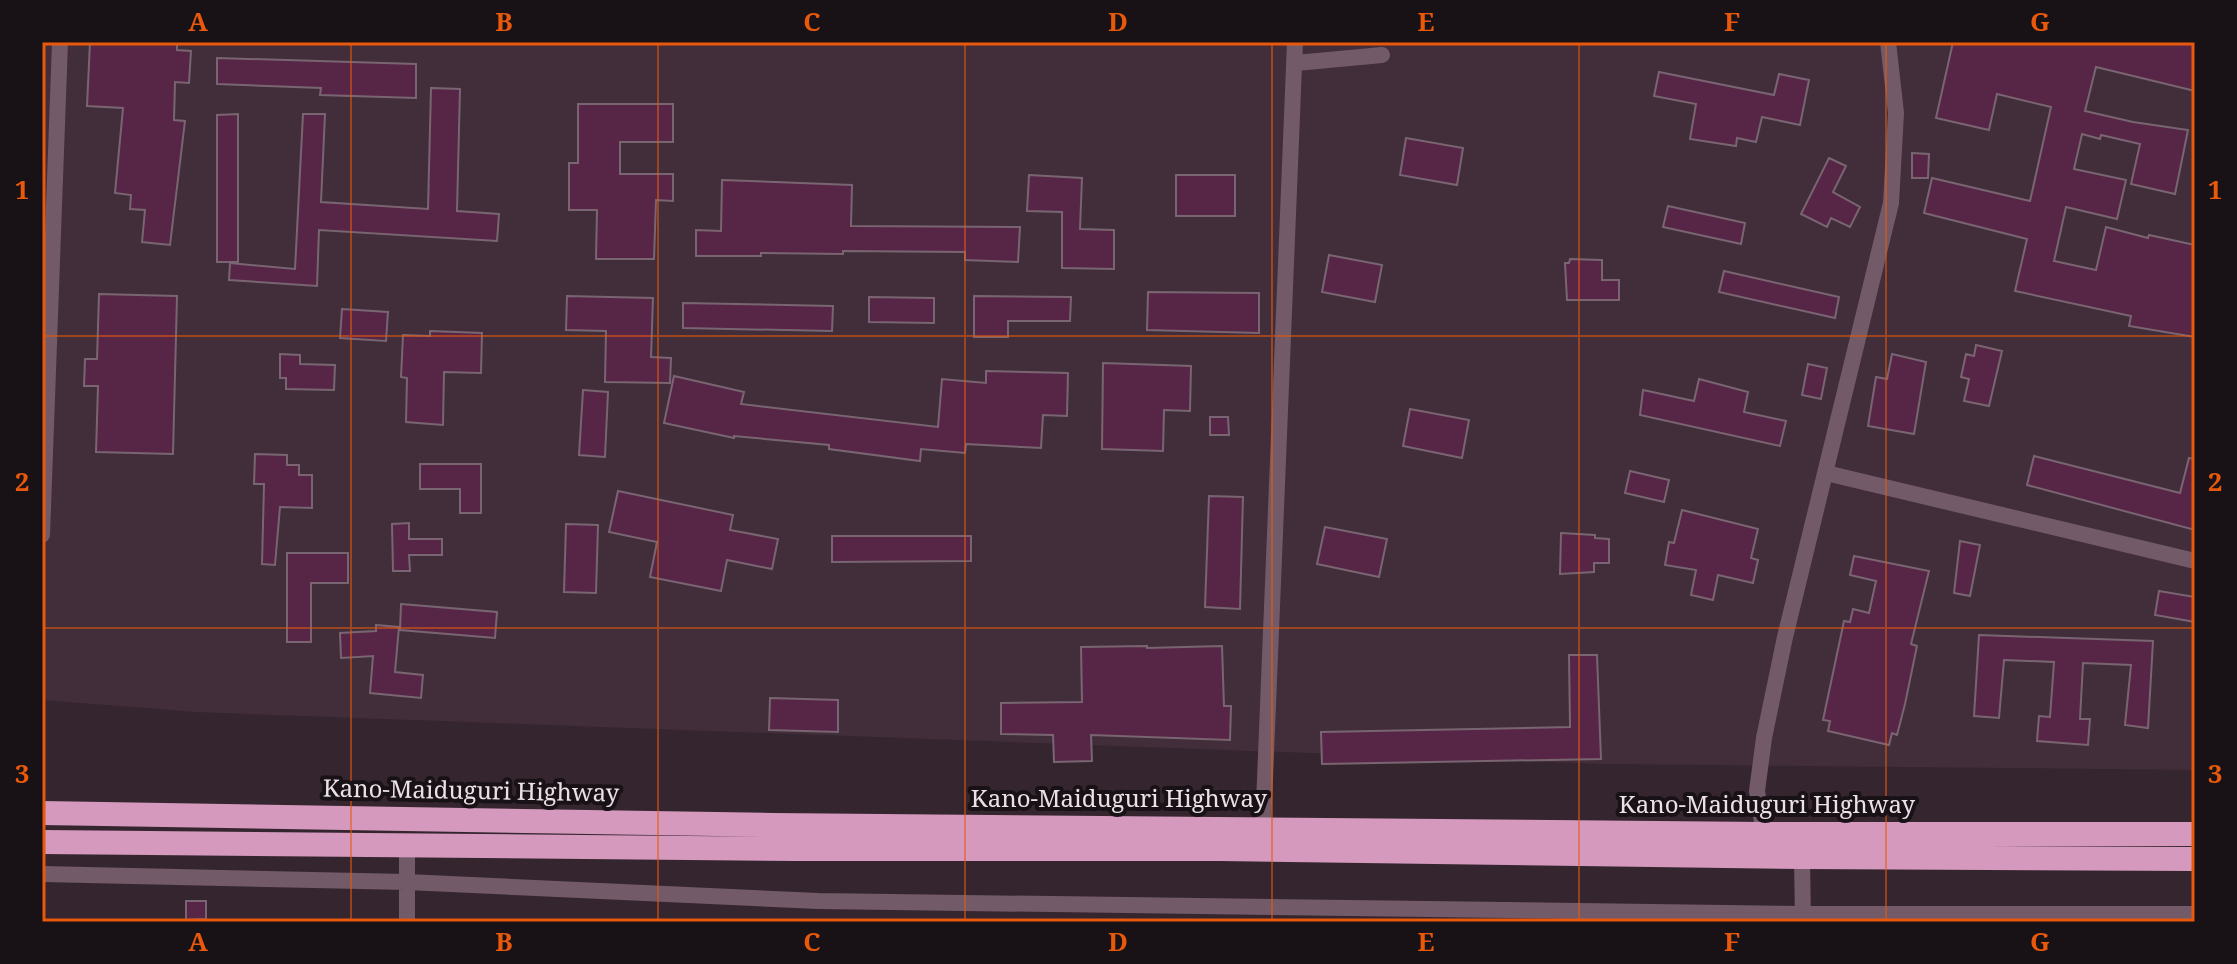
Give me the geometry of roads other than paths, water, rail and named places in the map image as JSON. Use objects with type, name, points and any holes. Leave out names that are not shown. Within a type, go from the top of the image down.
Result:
[{"type":"highway","name":"Kano-Maiduguri Highway","points":[[42,813],[789,825],[1764,834],[2195,834]]},
{"type":"highway","name":"Kano-Maiduguri Highway","points":[[42,842],[2195,859]]},
{"type":"street","points":[[42,535],[60,42]]},
{"type":"street","points":[[1263,828],[1295,42]]},
{"type":"street","points":[[1764,834],[1757,791],[1764,738],[1785,637],[1891,203],[1896,113],[1888,42]]},
{"type":"street","points":[[1296,63],[1382,55]]},
{"type":"street","points":[[1826,473],[2195,561]]},
{"type":"street","points":[[407,844],[407,922]]},
{"type":"street","points":[[1802,857],[1803,918]]},
{"type":"street","points":[[42,874],[407,882],[818,901],[1803,918],[2195,914]]}]
